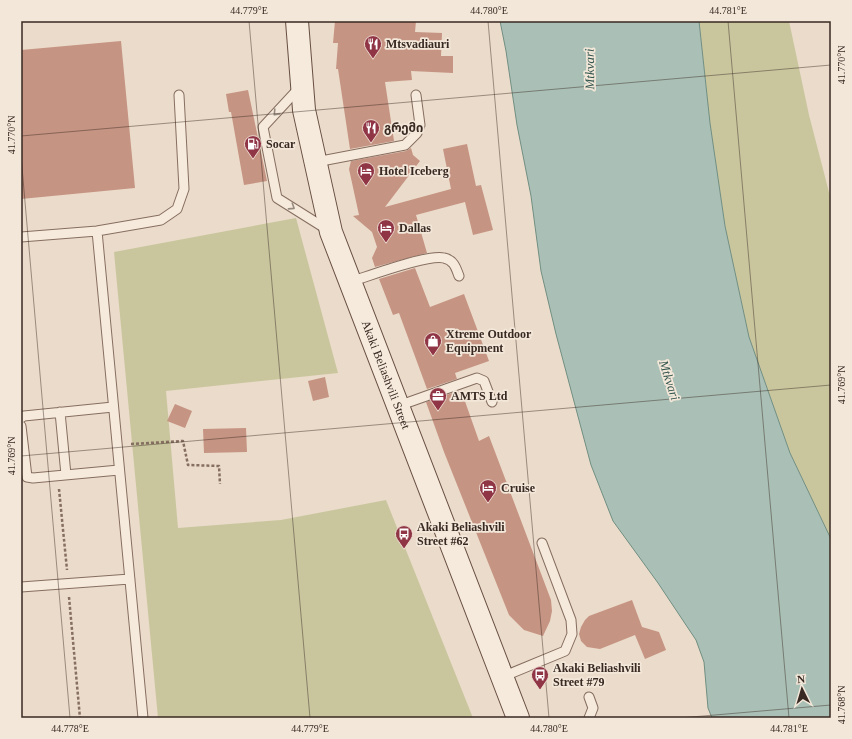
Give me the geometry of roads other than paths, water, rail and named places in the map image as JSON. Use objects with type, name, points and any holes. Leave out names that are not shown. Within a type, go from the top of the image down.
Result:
[{"type":"main road","name":"Akaki Beliashvili Street","points":[[297,21],[304,110],[331,232],[518,718]]},
{"type":"lane","points":[[302,85],[263,127],[277,198],[331,232]]},
{"type":"lane","points":[[21,236],[97,231],[161,220],[177,209],[184,190],[179,95]]},
{"type":"lane","points":[[316,162],[405,145],[418,133],[420,125],[416,95]]},
{"type":"lane","points":[[97,231],[143,718]]},
{"type":"lane","points":[[350,282],[401,266],[433,258],[445,258],[454,263],[459,276]]},
{"type":"lane","points":[[398,406],[477,378],[484,381],[492,402]]},
{"type":"lane","points":[[21,418],[24,416],[60,412],[114,408]]},
{"type":"lane","points":[[60,412],[66,475]]},
{"type":"lane","points":[[21,426],[27,477],[33,478],[119,470]]},
{"type":"lane","points":[[502,677],[565,651],[572,634],[571,620],[542,544]]},
{"type":"lane","points":[[21,587],[130,579]]},
{"type":"lane","points":[[589,698],[593,708],[589,718]]},
{"type":"water","name":"Mtkvari","points":[[500,21],[699,21],[710,123],[725,226],[749,337],[790,453],[831,539],[831,718],[712,718],[708,708],[704,662],[696,640],[658,583],[613,521],[591,465],[541,271],[531,196],[517,125]]},
{"type":"place","name":"Mtsvadiauri","points":[[373,59]]},
{"type":"place","name":"გრემი","points":[[371,143]]},
{"type":"place","name":"Socar","points":[[253,159]]},
{"type":"place","name":"Hotel Iceberg","points":[[366,186]]},
{"type":"place","name":"Dallas","points":[[386,243]]},
{"type":"place","name":"Xtreme Outdoor Equipment","points":[[433,356]]},
{"type":"place","name":"AMTS Ltd","points":[[438,411]]},
{"type":"place","name":"Cruise","points":[[488,503]]},
{"type":"place","name":"Akaki Beliashvili Street #62","points":[[404,549]]},
{"type":"place","name":"Akaki Beliashvili Street #79","points":[[540,690]]}]
